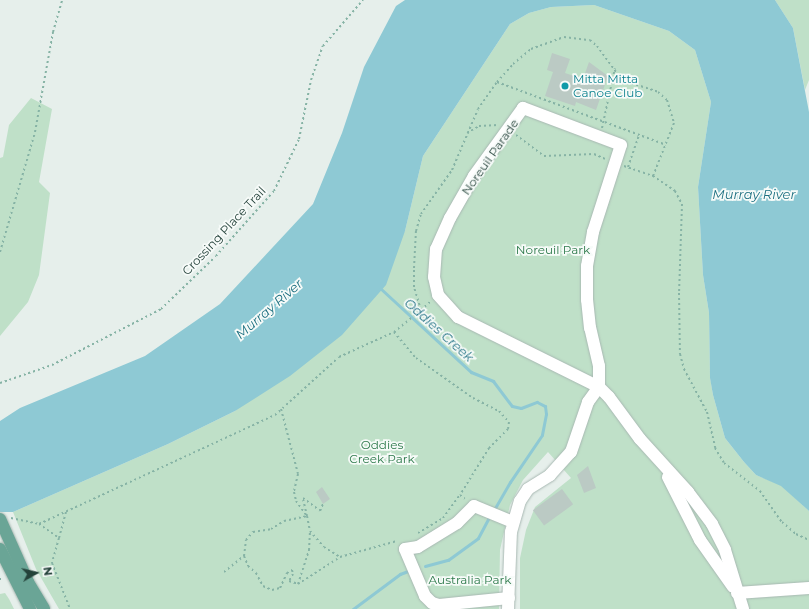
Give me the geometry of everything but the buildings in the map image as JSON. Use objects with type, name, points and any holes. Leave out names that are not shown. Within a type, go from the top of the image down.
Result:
[{"type":"main road","points":[[4,518],[5,530],[28,582],[44,609]]},
{"type":"main road","points":[[0,549],[30,609]]},
{"type":"lane","name":"Noreuil Parade","points":[[599,387],[599,366],[590,328],[587,300],[587,266],[593,232],[622,145],[524,108],[474,176],[442,236],[434,262],[434,277],[438,295],[458,317],[599,387],[664,468],[688,492],[712,524],[725,550],[743,609]]},
{"type":"lane","points":[[513,522],[474,506],[457,523],[418,547],[405,549],[425,596],[432,603],[439,605],[508,604],[509,548],[513,522],[520,501],[528,489],[550,475],[571,452],[588,402],[599,387]]},
{"type":"lane","name":"Noreuil Parade","points":[[664,468],[700,540],[738,592]]},
{"type":"lane","points":[[738,592],[809,588]]},
{"type":"path","points":[[0,252],[35,132],[53,32],[62,0]]},
{"type":"path","name":"Crossing Place Trail","points":[[0,383],[52,365],[161,309],[216,256],[274,191],[299,139],[311,80],[323,46],[363,0]]},
{"type":"path","points":[[39,524],[274,415],[340,357],[394,332],[421,310],[414,287],[414,250],[418,221],[452,170],[466,133],[478,109],[497,82],[513,64],[532,49],[564,37],[590,40],[615,67],[622,80],[658,92],[667,100],[674,123],[653,176]]},
{"type":"path","points":[[600,136],[615,67]]},
{"type":"path","points":[[497,82],[666,145]]},
{"type":"path","points":[[466,133],[479,126],[494,123],[508,130],[544,156],[594,154],[616,163]]},
{"type":"path","points":[[640,135],[628,167],[653,176],[675,191],[682,204],[680,354],[684,369],[707,412],[715,448],[724,464],[769,501],[782,522],[796,534],[809,540]]},
{"type":"path","points":[[394,332],[426,366],[473,398],[500,411],[509,422],[508,429],[489,448],[460,495],[443,518],[413,536]]},
{"type":"path","points":[[281,409],[298,474],[294,492],[296,501],[307,516]]},
{"type":"path","points":[[460,495],[474,506]]},
{"type":"path","points":[[298,584],[308,550],[310,531],[303,498],[320,511],[324,504]]},
{"type":"path","points":[[66,511],[52,563],[70,609]]},
{"type":"path","points":[[298,584],[289,581],[293,574],[292,570],[287,573],[280,588],[272,590],[263,586],[256,573],[248,566],[244,556],[246,540],[253,532],[271,529],[284,521],[307,516]]},
{"type":"path","points":[[4,518],[39,524],[59,538]]},
{"type":"path","points":[[310,531],[324,548],[340,557]]},
{"type":"path","points":[[298,584],[340,557],[398,540]]},
{"type":"path","points":[[224,572],[244,556]]},
{"type":"green space","points":[[775,0],[809,0],[809,80],[805,90],[793,28]]},
{"type":"green space","points":[[594,5],[669,31],[695,50],[711,102],[698,187],[703,275],[709,313],[710,377],[713,395],[725,438],[744,462],[756,475],[781,485],[809,511],[809,609],[520,609],[520,558],[526,530],[535,507],[571,478],[548,452],[523,480],[510,505],[500,550],[499,609],[59,609],[36,569],[13,512],[168,444],[235,411],[405,231],[423,156],[510,24],[529,13],[551,7]]},
{"type":"green space","points":[[31,98],[52,109],[39,182],[50,193],[39,275],[28,302],[0,336],[0,158],[3,157],[9,125]]},
{"type":"green space","points":[[5,593],[14,609],[0,609],[0,594]]},
{"type":"water","name":"Murray River","points":[[405,0],[775,0],[793,28],[809,112],[809,511],[781,486],[756,475],[744,462],[725,438],[713,395],[710,378],[709,313],[703,275],[698,187],[711,102],[695,50],[669,31],[594,5],[551,7],[529,13],[510,24],[423,156],[405,231],[386,285],[342,335],[290,376],[235,411],[168,444],[13,512],[0,512],[0,421],[20,408],[145,356],[220,304],[313,204],[342,133],[364,67],[396,6]]},
{"type":"waterway","name":"Oddies Creek","points":[[380,288],[471,372],[493,381],[512,406],[521,408],[537,402],[545,406],[546,414],[542,435],[510,482],[494,510]]},
{"type":"waterway","name":"Oddies Creek","points":[[425,566],[448,560],[478,538],[489,517]]},
{"type":"waterway","name":"Oddies Creek","points":[[353,609],[400,574],[408,571]]},
{"type":"place","name":"Mitta Mitta Canoe Club","points":[[565,86]]},
{"type":"park label","name":"Noreuil Park","points":[[553,250]]},
{"type":"park label","name":"Oddies Creek Park","points":[[382,452]]},
{"type":"park label","name":"Australia Park","points":[[470,580]]}]
